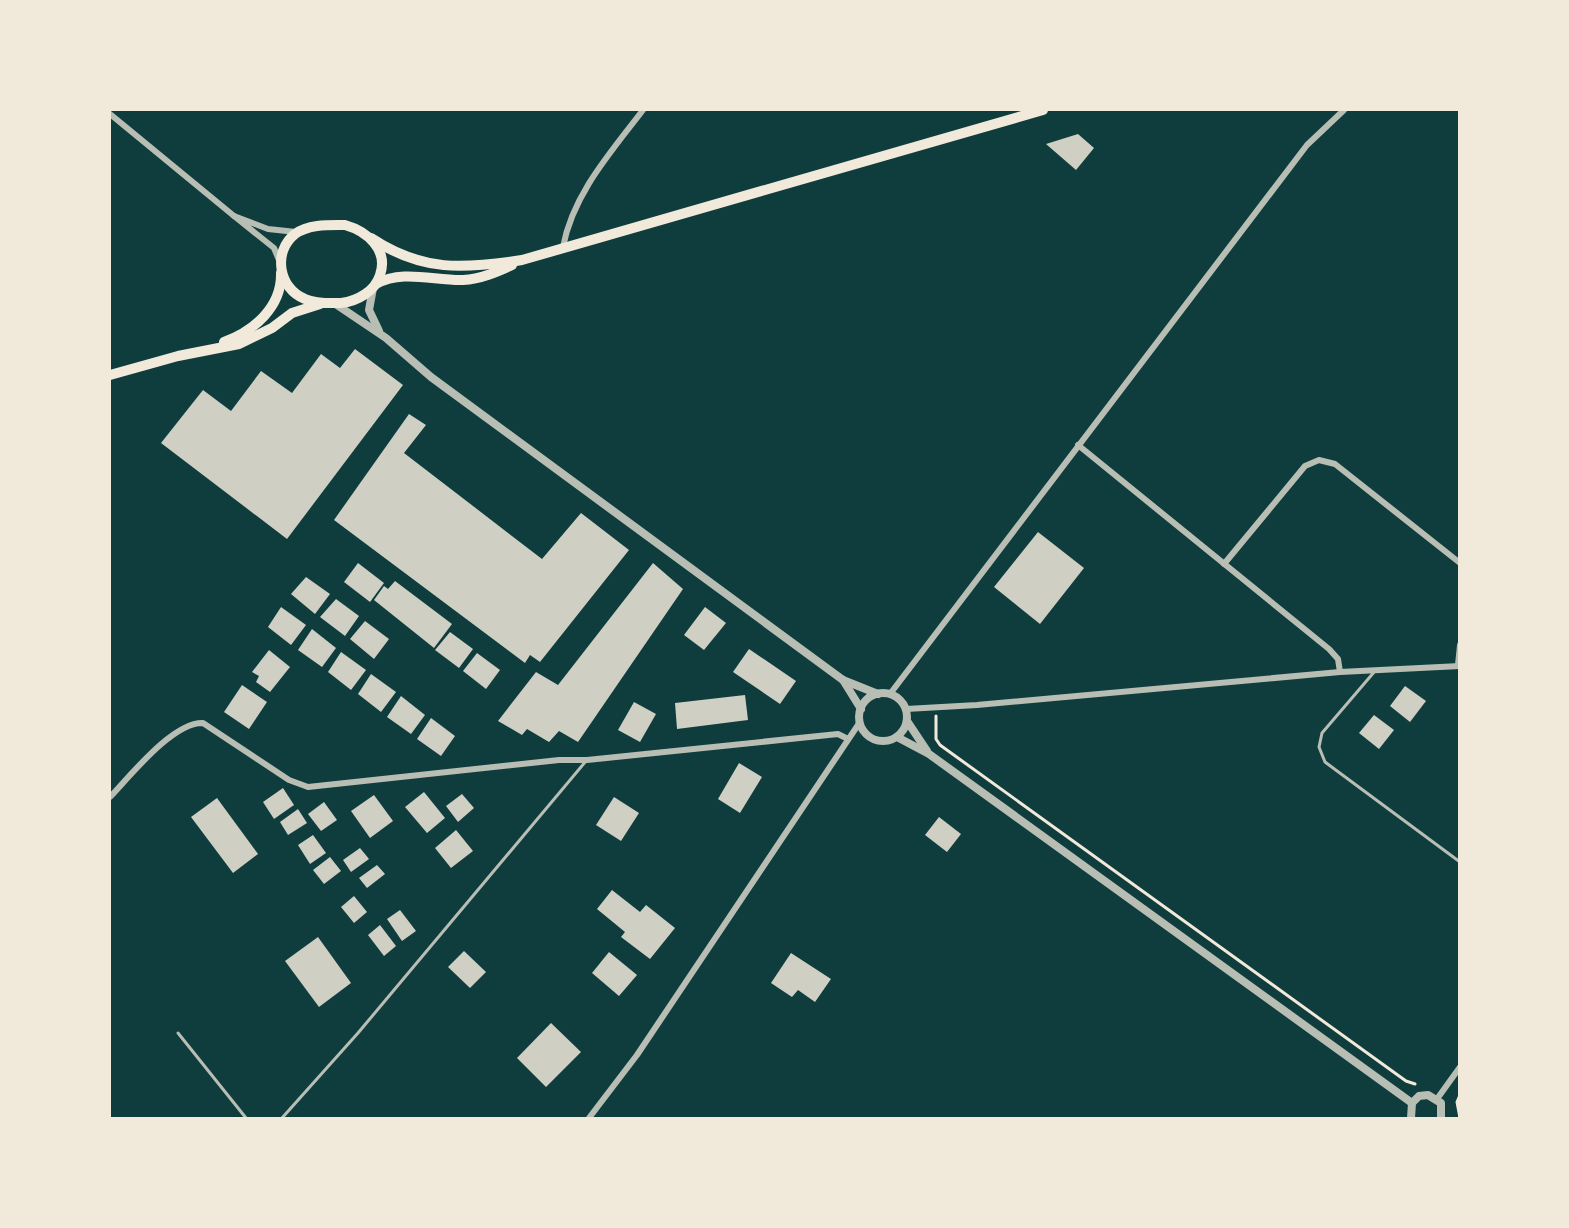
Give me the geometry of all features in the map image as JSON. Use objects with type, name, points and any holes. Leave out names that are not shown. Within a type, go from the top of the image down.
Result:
[{"type":"main road","points":[[204,350],[244,333],[268,314],[277,298],[285,247],[295,234],[312,227],[345,225],[360,229],[401,255],[443,266],[466,268],[522,260],[1043,110]]},
{"type":"main road","points":[[371,238],[382,264],[374,286]]},
{"type":"main road","points":[[110,375],[255,338],[292,313],[320,304],[353,301],[374,286],[395,277],[466,280],[499,272],[522,260]]},
{"type":"main road","points":[[281,268],[286,283],[299,296],[317,302],[333,303]]},
{"type":"street","points":[[563,247],[567,224],[586,188],[643,110]]},
{"type":"street","points":[[890,694],[1307,145],[1344,110]]},
{"type":"street","points":[[110,114],[274,248],[281,268]]},
{"type":"street","points":[[234,216],[268,229],[302,231]]},
{"type":"street","points":[[374,286],[369,310],[375,326],[431,377],[843,680],[878,694],[890,694],[900,700],[906,710],[907,721],[929,754]]},
{"type":"street","points":[[333,303],[386,338]]},
{"type":"street","points":[[1078,446],[1329,649],[1338,659],[1340,672]]},
{"type":"street","points":[[1224,564],[1305,465],[1319,460],[1335,464],[1460,563]]},
{"type":"street","points":[[906,710],[1377,669],[1459,666],[1460,645]]},
{"type":"street","points":[[843,680],[861,709]]},
{"type":"street","points":[[878,694],[865,702],[861,709],[860,722],[863,729],[874,739],[890,740],[897,737],[907,721]]},
{"type":"street","points":[[589,1119],[637,1055],[860,722]]},
{"type":"street","points":[[110,797],[162,744],[181,728],[192,723],[203,723],[289,780],[308,788],[559,760],[587,760],[838,734],[848,739]]},
{"type":"street","points":[[897,737],[929,754],[1412,1103]]},
{"type":"street","points":[[1437,1099],[1460,1067]]},
{"type":"street","points":[[1412,1103],[1424,1095],[1437,1099],[1443,1107],[1441,1119]]},
{"type":"street","points":[[1411,1119],[1412,1103]]},
{"type":"lane","points":[[1377,669],[1323,733],[1318,747],[1325,762],[1460,862]]},
{"type":"lane","points":[[282,1119],[346,1047],[587,760]]},
{"type":"lane","points":[[178,1033],[246,1119]]},
{"type":"path","points":[[936,707],[936,739],[940,745],[1406,1082],[1423,1084]]},
{"type":"path","points":[[1460,1095],[1457,1102],[1460,1118]]},
{"type":"building","points":[[1078,134],[1094,148],[1076,170],[1046,144]]},
{"type":"building","points":[[355,349],[403,385],[287,539],[161,443],[203,390],[231,411],[261,371],[292,393],[321,354],[340,368]]},
{"type":"building","points":[[409,414],[426,425],[404,453],[542,559],[581,513],[629,550],[540,662],[530,655],[525,663],[334,520]]},
{"type":"building","points":[[1038,532],[1084,568],[1040,624],[994,587]]},
{"type":"building","points":[[358,563],[384,583],[370,602],[344,582]]},
{"type":"building","points":[[653,563],[683,589],[578,742],[559,731],[549,742],[527,729],[522,735],[498,721],[536,672],[558,685]]},
{"type":"building","points":[[306,577],[330,594],[315,614],[291,594]]},
{"type":"building","points":[[395,581],[452,624],[434,648],[374,600],[384,586],[388,589]]},
{"type":"building","points":[[336,599],[359,616],[345,636],[320,617]]},
{"type":"building","points":[[281,607],[306,625],[291,645],[268,627]]},
{"type":"building","points":[[705,607],[726,623],[704,650],[684,635]]},
{"type":"building","points":[[365,621],[389,639],[374,659],[350,639]]},
{"type":"building","points":[[312,629],[336,648],[322,667],[298,650]]},
{"type":"building","points":[[450,632],[473,649],[459,668],[435,650]]},
{"type":"building","points":[[749,649],[796,681],[780,704],[733,672]]},
{"type":"building","points":[[269,650],[290,667],[270,692],[256,682],[259,676],[252,672]]},
{"type":"building","points":[[341,652],[366,670],[351,690],[328,672]]},
{"type":"building","points":[[477,653],[500,670],[486,689],[463,671]]},
{"type":"building","points":[[371,674],[396,692],[381,712],[358,694]]},
{"type":"building","points":[[242,685],[267,702],[249,729],[224,712]]},
{"type":"building","points":[[1405,686],[1426,701],[1410,722],[1390,706]]},
{"type":"building","points":[[745,695],[748,720],[677,729],[675,703]]},
{"type":"building","points":[[401,696],[425,715],[411,734],[387,717]]},
{"type":"building","points":[[634,702],[656,714],[640,742],[618,730]]},
{"type":"building","points":[[1374,715],[1394,730],[1379,749],[1359,733]]},
{"type":"building","points":[[431,718],[455,736],[441,756],[417,739]]},
{"type":"building","points":[[739,763],[762,777],[740,813],[718,799]]},
{"type":"building","points":[[283,788],[294,805],[274,819],[263,802]]},
{"type":"building","points":[[424,792],[445,818],[427,833],[405,807]]},
{"type":"building","points":[[462,794],[474,808],[458,822],[446,806]]},
{"type":"building","points":[[374,795],[393,821],[370,838],[351,811]]},
{"type":"building","points":[[614,797],[639,813],[621,841],[596,825]]},
{"type":"building","points":[[217,798],[258,854],[233,873],[191,817]]},
{"type":"building","points":[[324,802],[337,820],[321,831],[308,814]]},
{"type":"building","points":[[298,809],[307,823],[288,835],[280,822]]},
{"type":"building","points":[[939,817],[961,834],[947,852],[925,835]]},
{"type":"building","points":[[456,830],[473,851],[451,868],[435,848]]},
{"type":"building","points":[[313,835],[326,853],[310,864],[298,845]]},
{"type":"building","points":[[360,848],[369,859],[351,872],[343,860]]},
{"type":"building","points":[[330,857],[341,871],[324,884],[313,870]]},
{"type":"building","points":[[377,865],[385,874],[367,888],[359,878]]},
{"type":"building","points":[[612,890],[640,912],[646,905],[675,928],[650,959],[621,937],[625,932],[597,909]]},
{"type":"building","points":[[354,896],[367,912],[354,923],[341,907]]},
{"type":"building","points":[[400,910],[416,931],[402,941],[387,919]]},
{"type":"building","points":[[380,925],[396,946],[384,956],[368,935]]},
{"type":"building","points":[[318,937],[351,983],[319,1007],[285,961]]},
{"type":"building","points":[[464,951],[486,972],[470,988],[448,967]]},
{"type":"building","points":[[609,952],[637,975],[619,996],[592,973]]},
{"type":"building","points":[[791,953],[831,979],[815,1002],[798,990],[792,997],[771,983]]},
{"type":"building","points":[[551,1023],[581,1052],[546,1087],[517,1058]]}]
